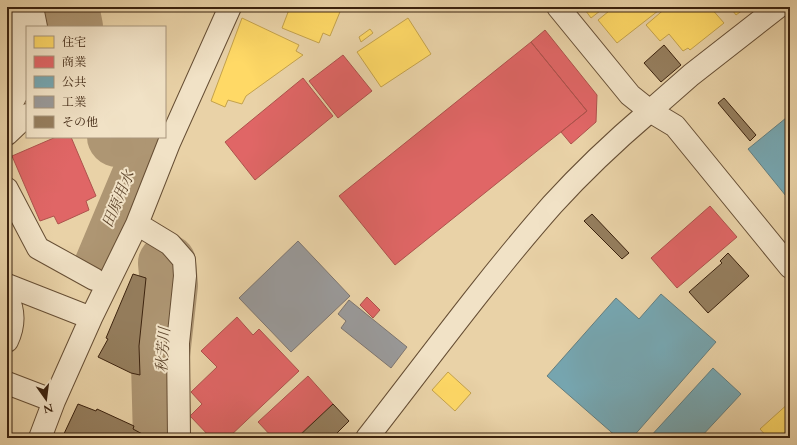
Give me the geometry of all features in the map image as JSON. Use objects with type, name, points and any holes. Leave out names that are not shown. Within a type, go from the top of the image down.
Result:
[{"type":"street","points":[[7,107],[16,96],[21,82],[22,66],[12,44],[15,7]]},
{"type":"street","points":[[32,7],[36,26]]},
{"type":"street","points":[[40,438],[54,401],[91,318],[137,224],[169,143],[230,7]]},
{"type":"street","points":[[558,7],[630,95],[650,111],[675,126],[790,266]]},
{"type":"street","points":[[367,438],[493,275],[552,204],[618,138],[691,75],[778,7]]},
{"type":"street","points":[[7,134],[26,116]]},
{"type":"street","points":[[7,189],[38,248],[94,278]]},
{"type":"street","points":[[137,224],[170,244],[184,260],[185,276],[178,343],[179,438]]},
{"type":"street","points":[[7,285],[91,318]]},
{"type":"street","points":[[7,297],[11,304],[14,317],[12,330],[7,341]]},
{"type":"street","points":[[7,383],[54,401]]},
{"type":"building: 住宅","points":[[290,7],[342,7],[330,36],[323,33],[319,43],[282,28]]},
{"type":"building: 住宅","points":[[583,7],[605,7],[591,18]]},
{"type":"building: 住宅","points":[[614,7],[663,7],[617,43],[598,20]]},
{"type":"building: 住宅","points":[[667,7],[710,7],[724,23],[690,50],[688,48],[683,51],[669,34],[660,41],[646,25]]},
{"type":"building: 住宅","points":[[730,7],[747,7],[736,15]]},
{"type":"building: 住宅","points":[[242,18],[299,45],[296,51],[303,55],[246,96],[242,104],[228,100],[225,107],[211,101]]},
{"type":"building: 住宅","points":[[408,18],[431,54],[381,87],[357,52]]},
{"type":"building: 住宅","points":[[370,29],[373,33],[361,42],[359,37]]},
{"type":"building: 住宅","points":[[448,372],[471,393],[455,411],[432,390]]},
{"type":"building: 住宅","points":[[790,402],[790,438],[768,438],[760,429]]},
{"type":"building: 商業","points":[[545,30],[597,95],[596,122],[571,144],[561,132],[587,111],[531,42]]},
{"type":"building: 商業","points":[[531,42],[587,111],[395,265],[339,196]]},
{"type":"building: 商業","points":[[343,55],[372,91],[338,118],[309,81]]},
{"type":"building: 商業","points":[[303,78],[333,116],[255,180],[225,142]]},
{"type":"building: 商業","points":[[54,138],[71,138],[96,196],[86,201],[89,210],[58,224],[54,216],[40,221],[12,156]]},
{"type":"building: 商業","points":[[710,206],[737,237],[677,288],[651,258]]},
{"type":"building: 商業","points":[[367,297],[380,310],[373,318],[360,305]]},
{"type":"building: 商業","points":[[237,317],[253,335],[259,329],[299,371],[228,438],[211,438],[190,416],[202,404],[191,392],[217,367],[201,351]]},
{"type":"building: 商業","points":[[308,376],[333,404],[296,438],[273,438],[258,422]]},
{"type":"building: 公共","points":[[786,118],[790,122],[790,201],[748,149]]},
{"type":"building: 公共","points":[[661,294],[716,342],[632,438],[618,438],[547,376],[616,298],[639,319]]},
{"type":"building: 公共","points":[[713,368],[741,394],[700,438],[649,438]]},
{"type":"building: 工業","points":[[298,241],[350,296],[291,352],[239,298]]},
{"type":"building: 工業","points":[[349,300],[407,347],[391,368],[341,328],[346,321],[338,314]]},
{"type":"building: その他","points":[[664,45],[681,65],[661,82],[644,63]]},
{"type":"building: その他","points":[[724,98],[756,135],[750,141],[718,103]]},
{"type":"building: その他","points":[[592,214],[629,253],[622,259],[584,221]]},
{"type":"building: その他","points":[[728,253],[749,276],[708,313],[689,292],[722,263],[720,261]]},
{"type":"building: その他","points":[[133,274],[146,278],[139,346],[140,375],[131,373],[98,357],[108,339],[106,338]]},
{"type":"building: その他","points":[[78,404],[96,411],[97,409],[134,426],[133,429],[146,436],[145,438],[62,438]]},
{"type":"building: その他","points":[[333,404],[349,421],[332,438],[297,438]]},
{"type":"waterway","name":"秋芳川","points":[[70,7],[74,26]]},
{"type":"waterway","name":"田原用水","points":[[92,261],[144,138]]},
{"type":"waterway","name":"秋芳川","points":[[162,438],[160,364],[169,285],[167,263]]}]
